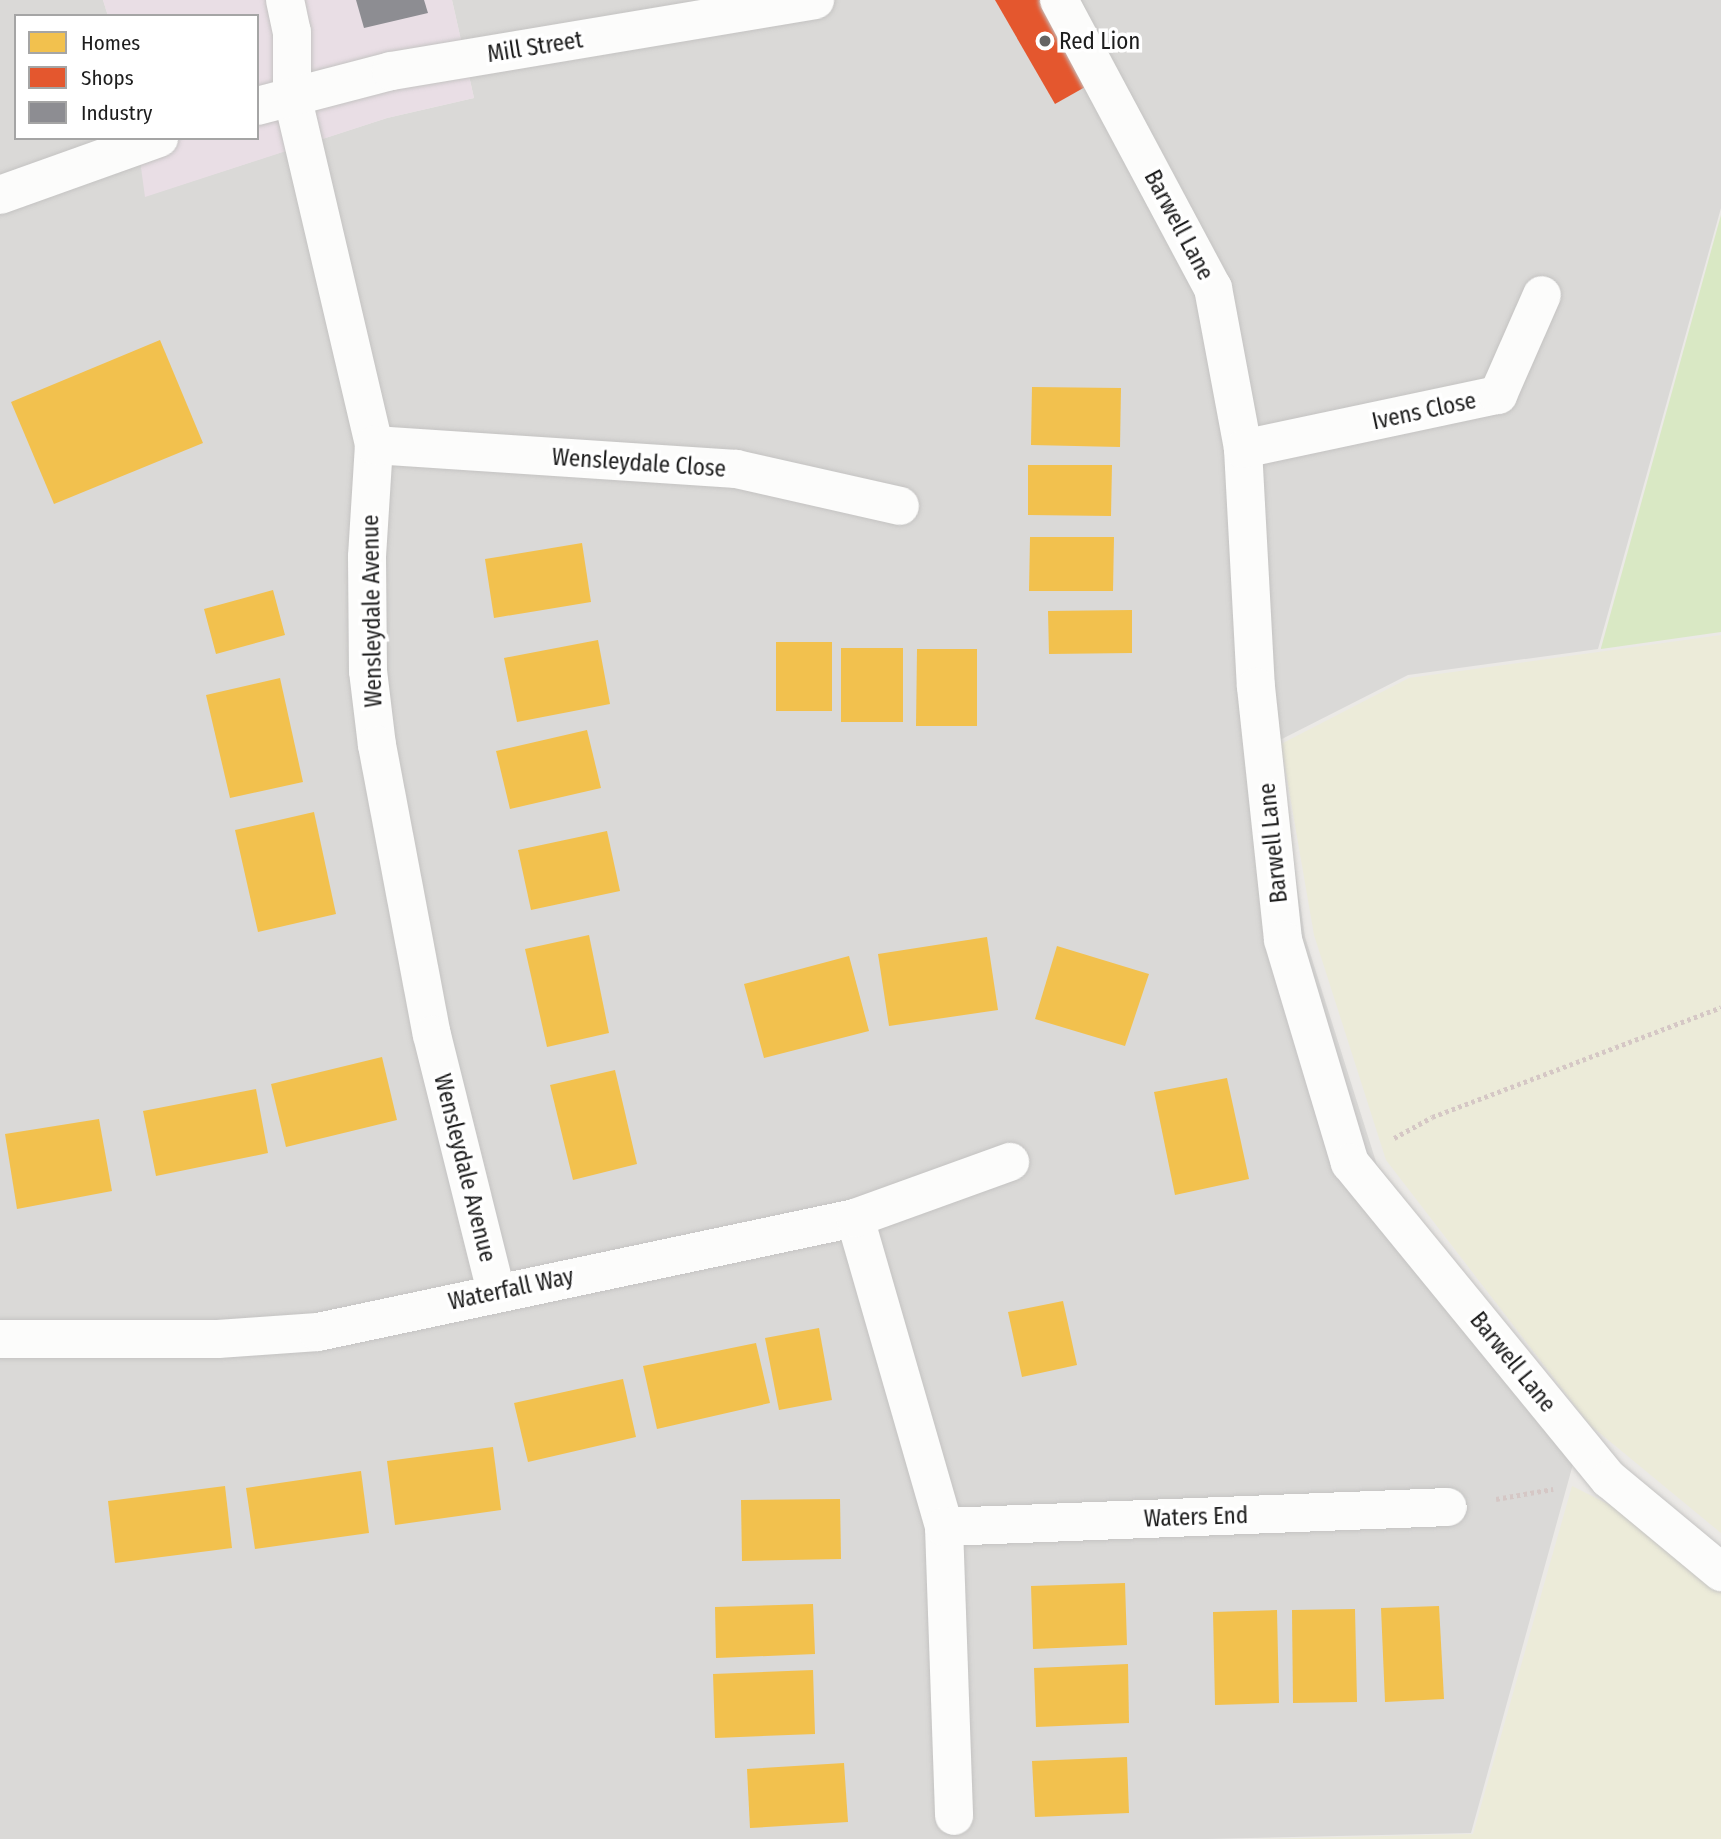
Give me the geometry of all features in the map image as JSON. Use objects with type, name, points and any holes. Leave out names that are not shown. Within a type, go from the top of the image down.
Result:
[{"type":"street","name":"Wensleydale Avenue","points":[[285,0],[292,32],[275,100],[374,445],[367,557],[368,671],[377,745],[432,1035],[496,1291]]},
{"type":"street","name":"Mill Street","points":[[275,100],[391,71],[815,0]]},
{"type":"street","name":"Barwell Lane","points":[[1059,0],[1213,288],[1243,449],[1255,687],[1283,940],[1350,1163],[1609,1479],[1721,1573]]},
{"type":"street","points":[[0,195],[153,140]]},
{"type":"street","name":"Ivens Close","points":[[1243,449],[1498,395],[1542,295]]},
{"type":"street","name":"Wensleydale Close","points":[[374,445],[736,469],[900,506]]},
{"type":"street","name":"Waterfall Way","points":[[0,1339],[218,1339],[318,1332],[496,1291],[855,1218],[1010,1162]]},
{"type":"street","points":[[855,1218],[944,1527],[954,1816]]},
{"type":"street","name":"Waters End","points":[[944,1527],[1448,1507]]},
{"type":"path","points":[[1350,1163],[1432,1117],[1721,1007]]},
{"type":"path","points":[[1448,1507],[1609,1479]]},
{"type":"shaded area","points":[[0,0],[103,0],[107,14],[14,14],[14,140],[137,140],[146,196],[387,118],[474,98],[452,0],[1721,0],[1721,208],[1598,649],[1408,675],[1276,742],[1305,937],[1377,1165],[1583,1428],[1471,1833],[1208,1839],[0,1839]]},
{"type":"shaded area","points":[[103,0],[452,0],[474,98],[387,118],[145,197],[137,140],[259,140],[259,14],[107,14]]},
{"type":"green space","points":[[1721,215],[1721,632],[1601,649],[1601,648]]},
{"type":"green space","points":[[1721,635],[1721,1533],[1590,1425],[1386,1160],[1314,935],[1281,744],[1409,678]]},
{"type":"green space","points":[[1572,1486],[1630,1515],[1721,1585],[1721,1839],[1255,1839],[1473,1834]]},
{"type":"building: Homes","points":[[160,340],[203,443],[54,504],[11,402]]},
{"type":"building: Homes","points":[[1032,387],[1121,388],[1120,447],[1031,445]]},
{"type":"building: Homes","points":[[1028,465],[1112,465],[1111,516],[1028,515]]},
{"type":"building: Homes","points":[[1030,537],[1114,537],[1113,591],[1029,591]]},
{"type":"building: Homes","points":[[582,543],[591,602],[494,618],[485,559]]},
{"type":"building: Homes","points":[[273,590],[285,635],[216,654],[204,609]]},
{"type":"building: Homes","points":[[1132,610],[1132,653],[1049,654],[1048,611]]},
{"type":"building: Homes","points":[[598,640],[610,704],[517,722],[504,658]]},
{"type":"building: Homes","points":[[776,642],[832,642],[832,711],[776,711]]},
{"type":"building: Homes","points":[[841,648],[903,648],[903,722],[841,722]]},
{"type":"building: Homes","points":[[917,649],[977,649],[977,726],[916,726]]},
{"type":"building: Homes","points":[[280,678],[303,782],[230,798],[206,695]]},
{"type":"building: Homes","points":[[587,730],[601,788],[510,809],[496,751]]},
{"type":"building: Homes","points":[[314,812],[336,914],[258,932],[235,830]]},
{"type":"building: Homes","points":[[607,831],[620,891],[531,910],[518,850]]},
{"type":"building: Homes","points":[[589,935],[609,1033],[547,1047],[525,949]]},
{"type":"building: Homes","points":[[987,937],[998,1010],[889,1026],[878,954]]},
{"type":"building: Homes","points":[[1057,946],[1149,974],[1125,1046],[1035,1019]]},
{"type":"building: Homes","points":[[849,956],[869,1031],[764,1058],[744,984]]},
{"type":"building: Homes","points":[[382,1057],[397,1120],[286,1147],[271,1084]]},
{"type":"building: Homes","points":[[615,1070],[637,1164],[573,1180],[550,1085]]},
{"type":"building: Homes","points":[[1227,1078],[1249,1179],[1175,1195],[1154,1092]]},
{"type":"building: Homes","points":[[256,1089],[268,1153],[156,1176],[143,1111]]},
{"type":"building: Homes","points":[[99,1119],[112,1191],[17,1209],[5,1134]]},
{"type":"building: Homes","points":[[1063,1301],[1077,1365],[1022,1377],[1008,1312]]},
{"type":"building: Homes","points":[[819,1328],[832,1400],[779,1410],[765,1338]]},
{"type":"building: Homes","points":[[756,1343],[770,1403],[657,1429],[643,1366]]},
{"type":"building: Homes","points":[[623,1379],[636,1437],[528,1462],[514,1403]]},
{"type":"building: Homes","points":[[493,1447],[501,1510],[395,1525],[387,1461]]},
{"type":"building: Homes","points":[[361,1471],[369,1533],[255,1549],[246,1488]]},
{"type":"building: Homes","points":[[225,1486],[232,1548],[115,1563],[108,1501]]},
{"type":"building: Homes","points":[[840,1499],[841,1559],[742,1561],[741,1500]]},
{"type":"building: Homes","points":[[1125,1583],[1127,1645],[1033,1649],[1031,1586]]},
{"type":"building: Homes","points":[[813,1604],[815,1654],[716,1658],[715,1607]]},
{"type":"building: Homes","points":[[1439,1606],[1444,1699],[1385,1702],[1381,1608]]},
{"type":"building: Homes","points":[[1355,1609],[1357,1702],[1293,1703],[1292,1610]]},
{"type":"building: Homes","points":[[1277,1610],[1279,1703],[1215,1705],[1213,1612]]},
{"type":"building: Homes","points":[[1128,1664],[1129,1723],[1036,1727],[1034,1668]]},
{"type":"building: Homes","points":[[813,1670],[815,1734],[715,1738],[713,1674]]},
{"type":"building: Homes","points":[[1127,1757],[1129,1813],[1035,1817],[1032,1761]]},
{"type":"building: Homes","points":[[844,1763],[848,1822],[750,1828],[747,1769]]},
{"type":"building: Shops","name":"Red Lion","points":[[995,0],[1047,0],[1094,82],[1055,104]]},
{"type":"building: Industry","points":[[356,0],[424,0],[428,13],[364,28]]},
{"type":"place","name":"Red Lion","points":[[1045,41]]}]
